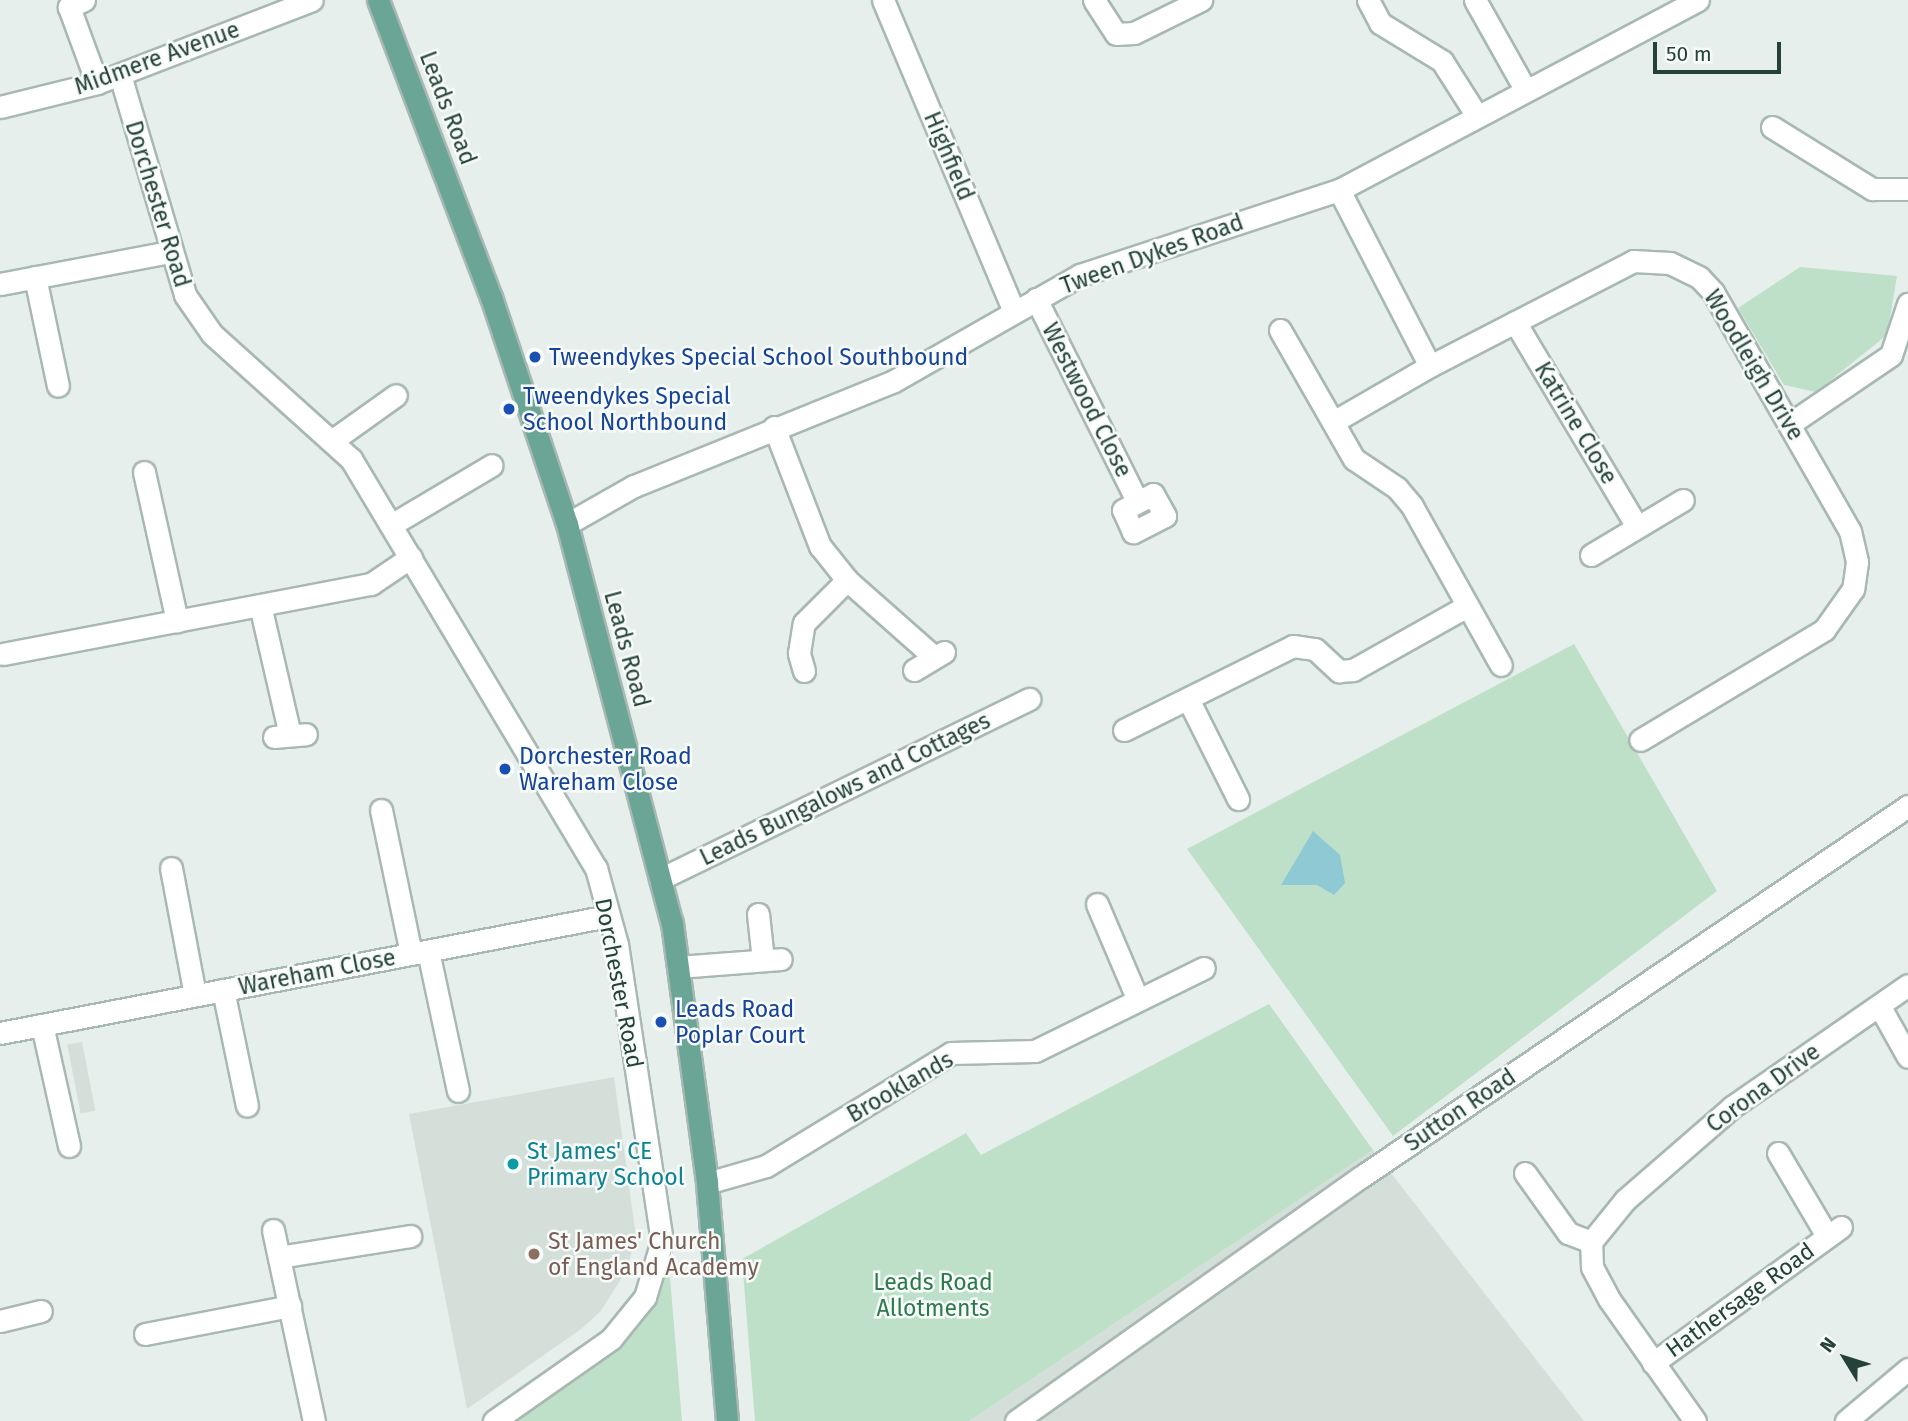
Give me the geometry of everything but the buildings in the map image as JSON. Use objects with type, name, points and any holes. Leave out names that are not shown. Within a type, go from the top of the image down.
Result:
[{"type":"main road","name":"Leads Road","points":[[377,0],[491,297],[568,524],[660,879],[678,967],[707,1183],[727,1421]]},
{"type":"street","points":[[84,0],[69,6],[97,83]]},
{"type":"street","name":"Midmere Avenue","points":[[0,107],[97,83],[312,0]]},
{"type":"street","name":"Highfield","points":[[883,0],[1014,312]]},
{"type":"street","points":[[1094,0],[1116,34],[1135,33],[1201,0]]},
{"type":"street","points":[[1368,0],[1380,23],[1442,61],[1477,116]]},
{"type":"street","points":[[1475,0],[1525,89]]},
{"type":"street","name":"Tween Dykes Road","points":[[568,524],[634,486],[774,427],[894,381],[1080,275],[1339,190],[1525,89],[1698,0]]},
{"type":"street","name":"Dorchester Road","points":[[120,75],[169,252],[185,295],[212,334],[333,440],[411,557],[596,868],[608,916],[662,1241],[645,1297],[611,1339],[494,1421]]},
{"type":"street","points":[[1772,127],[1872,189],[1908,189]]},
{"type":"street","points":[[1339,190],[1430,366]]},
{"type":"street","points":[[0,284],[169,252]]},
{"type":"street","name":"Woodleigh Drive","points":[[1333,422],[1430,366],[1633,261],[1670,263],[1713,292],[1791,423],[1850,531],[1857,562],[1844,609],[1825,630],[1640,740]]},
{"type":"street","points":[[35,277],[58,386]]},
{"type":"street","name":"Westwood Close","points":[[1036,299],[1137,501]]},
{"type":"street","points":[[1791,423],[1891,355],[1908,317]]},
{"type":"street","name":"Katrine Close","points":[[1515,322],[1636,524]]},
{"type":"street","points":[[1280,330],[1354,460],[1397,488],[1412,506],[1501,665]]},
{"type":"street","points":[[333,440],[396,396]]},
{"type":"street","points":[[774,427],[820,546],[847,580],[938,654],[914,670]]},
{"type":"street","points":[[391,525],[492,465]]},
{"type":"street","points":[[144,472],[177,621]]},
{"type":"street","points":[[1591,555],[1636,524],[1683,500]]},
{"type":"street","points":[[3,654],[371,584],[411,557]]},
{"type":"street","points":[[805,672],[799,653],[804,623],[847,580]]},
{"type":"street","points":[[260,605],[290,735]]},
{"type":"street","points":[[1124,730],[1293,646],[1315,649],[1339,671],[1353,670],[1467,606]]},
{"type":"street","name":"Leads Bungalows and Cottages","points":[[660,879],[1029,699]]},
{"type":"street","points":[[1188,699],[1238,799]]},
{"type":"street","name":"Sutton Road","points":[[1016,1421],[1361,1177],[1908,806]]},
{"type":"street","name":"Wareham Close","points":[[382,810],[458,1091]]},
{"type":"street","points":[[171,868],[195,995]]},
{"type":"street","points":[[1097,904],[1138,1000]]},
{"type":"street","points":[[678,967],[772,960],[758,914]]},
{"type":"street","name":"Wareham Close","points":[[0,1031],[608,916]]},
{"type":"street","name":"Brooklands","points":[[707,1183],[766,1166],[951,1053],[1035,1051],[1204,968]]},
{"type":"street","name":"Corona Drive","points":[[1591,1242],[1625,1200],[1731,1107],[1880,1007],[1908,985]]},
{"type":"street","name":"Wareham Close","points":[[223,990],[247,1106]]},
{"type":"street","points":[[1880,1007],[1908,1057]]},
{"type":"street","points":[[42,1025],[69,1146]]},
{"type":"street","name":"Hathersage Road","points":[[1653,1363],[1834,1231],[1778,1153]]},
{"type":"street","points":[[1525,1173],[1568,1233],[1591,1242]]},
{"type":"street","points":[[273,1230],[314,1421]]},
{"type":"street","points":[[279,1258],[410,1236]]},
{"type":"street","name":"Hathersage Road","points":[[1591,1242],[1592,1267],[1653,1363],[1695,1421]]},
{"type":"street","points":[[145,1334],[290,1306]]},
{"type":"street","points":[[0,1321],[41,1311]]},
{"type":"street","points":[[1846,1421],[1908,1369]]},
{"type":"shaded area","points":[[82,1042],[95,1111],[81,1114],[67,1045]]},
{"type":"shaded area","name":"St James' Church of England Academy","points":[[614,1077],[636,1237],[626,1271],[600,1312],[581,1329],[467,1409],[409,1114]]},
{"type":"shaded area","points":[[1373,1150],[1584,1421],[969,1421]]},
{"type":"green space","points":[[1800,267],[1897,276],[1887,335],[1816,392],[1784,385],[1738,308]]},
{"type":"green space","points":[[1574,644],[1717,891],[1393,1136],[1187,849]]},
{"type":"green space","name":"Leads Road Allotments","points":[[1269,1004],[1373,1150],[969,1421],[755,1421],[742,1259],[966,1133],[981,1155]]},
{"type":"green space","points":[[663,1275],[670,1277],[682,1421],[508,1421],[652,1302]]},
{"type":"water","points":[[1313,831],[1340,855],[1345,883],[1334,895],[1317,885],[1281,885]]},
{"type":"place","name":"Tweendykes Special School Southbound","points":[[535,357]]},
{"type":"place","name":"Tweendykes Special School Northbound","points":[[509,409]]},
{"type":"place","name":"Dorchester Road Wareham Close","points":[[505,769]]},
{"type":"place","name":"Leads Road Poplar Court","points":[[661,1022]]},
{"type":"place","name":"St James' CE Primary School","points":[[513,1164]]},
{"type":"place","name":"St James' Church of England Academy","points":[[534,1254]]}]
